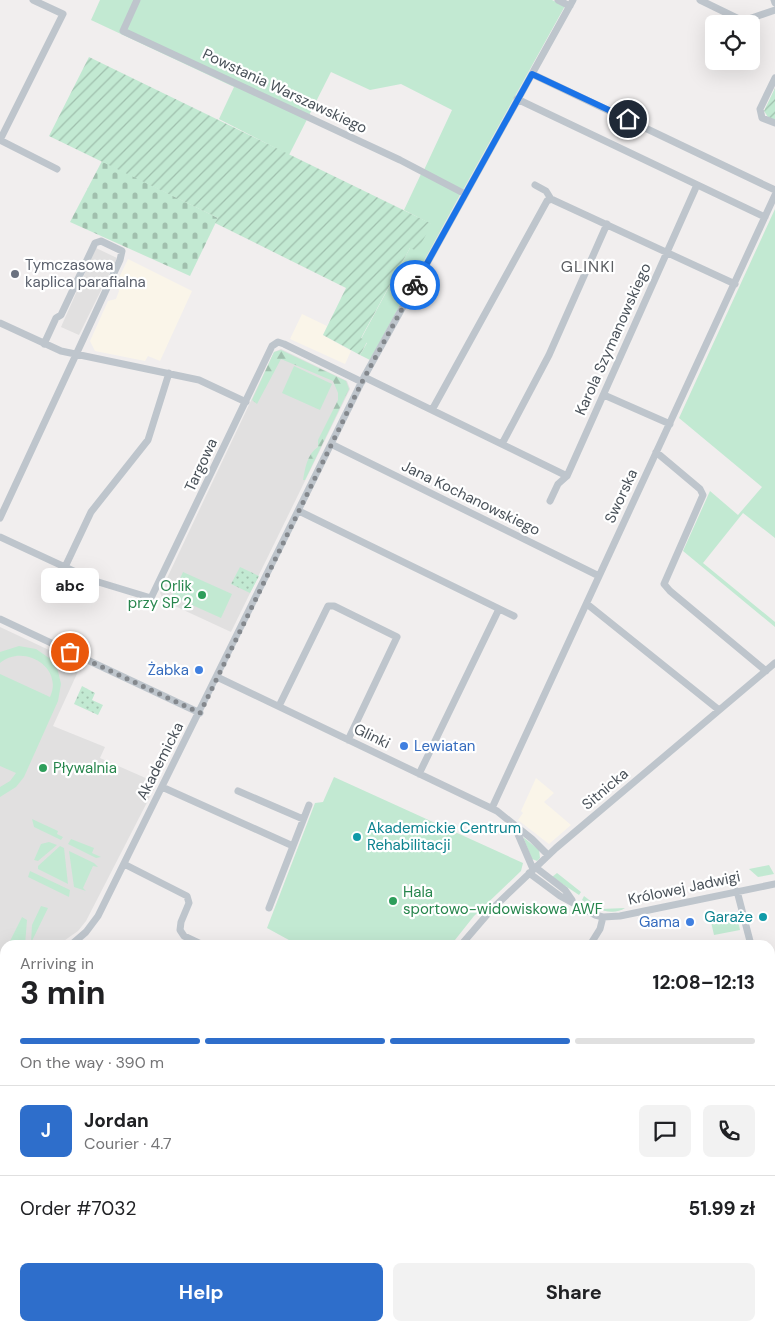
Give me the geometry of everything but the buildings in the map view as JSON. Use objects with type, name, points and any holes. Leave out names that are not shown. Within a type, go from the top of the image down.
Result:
[{"type":"street","points":[[33,0],[63,14],[0,140],[57,169]]},
{"type":"street","name":"Powstania Warszawskiego","points":[[137,0],[122,31],[400,160],[464,194]]},
{"type":"street","points":[[558,0],[571,3]]},
{"type":"street","points":[[700,0],[743,21],[775,10]]},
{"type":"street","name":"Akademicka","points":[[77,940],[94,922],[124,864],[363,380],[571,3]]},
{"type":"street","points":[[532,74],[775,190]]},
{"type":"street","points":[[775,78],[760,109],[762,118],[775,123]]},
{"type":"street","points":[[517,99],[765,217]]},
{"type":"street","name":"Karola Szymanowskiego","points":[[550,501],[558,484],[567,476],[697,185]]},
{"type":"street","points":[[535,186],[546,192],[551,199],[735,284]]},
{"type":"street","name":"Sworska","points":[[492,808],[775,195]]},
{"type":"street","points":[[432,410],[547,201],[551,199]]},
{"type":"street","points":[[502,444],[549,355],[607,224]]},
{"type":"street","points":[[0,518],[120,260],[122,251],[101,241],[96,243],[44,344]]},
{"type":"street","points":[[0,322],[44,344],[76,355],[199,380],[246,402]]},
{"type":"street","name":"Targowa","points":[[65,567],[95,581],[151,598],[154,597],[270,349],[276,343],[284,344],[363,380]]},
{"type":"street","points":[[0,537],[65,567],[92,512],[148,440],[170,373]]},
{"type":"street","points":[[363,380],[432,410],[567,476]]},
{"type":"street","points":[[604,395],[670,424]]},
{"type":"street","name":"Jana Kochanowskiego","points":[[331,444],[599,576]]},
{"type":"street","points":[[656,452],[700,489],[703,494],[664,584],[670,592],[766,671]]},
{"type":"street","points":[[298,511],[514,616]]},
{"type":"street","points":[[279,706],[330,604],[397,637],[348,740]]},
{"type":"street","points":[[587,604],[719,710]]},
{"type":"street","points":[[418,774],[499,609]]},
{"type":"street","points":[[0,618],[200,713]]},
{"type":"street","name":"Sitnicka","points":[[465,940],[492,909],[532,869],[775,663]]},
{"type":"street","name":"Glinki","points":[[217,677],[492,808],[512,822],[548,855]]},
{"type":"street","points":[[162,787],[293,846]]},
{"type":"street","points":[[238,791],[303,820]]},
{"type":"street","points":[[269,908],[309,805]]},
{"type":"street","points":[[512,822],[532,869],[560,896],[572,900],[595,915],[603,917],[600,929],[593,940]]},
{"type":"street","points":[[124,864],[187,896],[190,903],[181,922],[180,930],[184,936],[192,940]]},
{"type":"street","name":"Królowej Jadwigi","points":[[603,917],[620,916],[775,884]]},
{"type":"street","points":[[737,891],[750,940]]},
{"type":"shaded area","points":[[96,248],[117,258],[79,335],[61,327]]},
{"type":"shaded area","points":[[128,259],[192,291],[160,361],[148,356],[145,361],[95,351],[90,341],[108,301],[116,299],[119,291],[116,284]]},
{"type":"shaded area","points":[[302,314],[327,326],[323,335],[351,351],[345,364],[290,339]]},
{"type":"shaded area","points":[[281,349],[347,381],[350,389],[231,632],[164,601],[160,593],[274,352]]},
{"type":"shaded area","points":[[0,627],[81,665],[53,726],[105,747],[100,758],[157,783],[86,921],[78,931],[65,940],[0,940]]},
{"type":"shaded area","points":[[536,778],[554,793],[544,802],[571,825],[549,844],[518,820],[523,813],[521,811]]},
{"type":"green space","points":[[100,0],[552,0],[565,6],[463,190],[424,170],[452,110],[401,84],[370,90],[331,72],[289,155],[219,119],[234,87],[91,20]]},
{"type":"green space","points":[[89,57],[432,224],[417,251],[410,248],[361,338],[367,342],[360,355],[323,335],[346,288],[215,223],[218,218],[49,136]]},
{"type":"green space","points":[[775,88],[775,120],[768,117],[764,111]]},
{"type":"green space","points":[[102,161],[218,218],[190,276],[70,222]]},
{"type":"green space","points":[[421,174],[461,193],[370,360],[360,355],[367,343],[361,339],[410,248],[431,224],[404,210]]},
{"type":"green space","points":[[775,209],[775,538],[743,513],[703,563],[775,622],[775,627],[683,551],[710,491],[738,515],[762,487],[679,418]]},
{"type":"green space","points":[[281,350],[346,381],[349,389],[305,480],[303,480],[307,462],[311,454],[318,447],[318,440],[338,400],[338,393],[333,381],[281,359],[257,404],[252,400],[274,352]]},
{"type":"green space","points":[[294,366],[332,384],[320,410],[282,393]]},
{"type":"green space","points":[[240,567],[259,576],[250,593],[231,584]]},
{"type":"green space","name":"Orlik przy SP 2","points":[[183,572],[232,594],[221,618],[172,596]]},
{"type":"green space","points":[[19,646],[36,649],[49,658],[58,671],[61,684],[58,701],[24,777],[16,787],[0,797],[0,787],[10,781],[16,773],[0,766],[0,674],[50,697],[53,686],[51,676],[46,668],[39,661],[30,657],[9,657],[0,663],[0,652]]},
{"type":"green space","points":[[82,686],[95,693],[92,700],[103,705],[98,715],[74,704]]},
{"type":"green space","points":[[334,777],[523,863],[521,871],[474,916],[455,940],[289,940],[267,928],[315,803],[323,802]]},
{"type":"green space","points":[[32,819],[58,831],[57,834],[63,837],[61,840],[34,827]]},
{"type":"green space","points":[[523,837],[539,850],[540,858],[537,861],[532,859]]},
{"type":"green space","points":[[71,839],[94,848],[92,853],[101,857],[96,858],[68,844]]},
{"type":"green space","points":[[49,842],[57,845],[38,861],[34,860],[41,844]]},
{"type":"green space","points":[[60,846],[64,848],[68,884],[38,869],[38,866]]},
{"type":"green space","points":[[69,851],[94,863],[98,867],[93,866],[83,888],[86,891],[74,887]]},
{"type":"green space","points":[[769,865],[774,874],[758,877],[749,869]]},
{"type":"green space","points":[[30,871],[70,890],[69,897],[28,877]]},
{"type":"green space","points":[[557,873],[581,892],[579,895],[552,877]]},
{"type":"green space","points":[[584,896],[601,909],[625,908],[620,911],[609,912],[592,906],[582,900]]},
{"type":"green space","points":[[41,906],[48,908],[31,940],[32,925]]},
{"type":"green space","points":[[737,916],[740,930],[714,935],[711,922]]},
{"type":"green space","points":[[22,917],[27,920],[25,940],[10,940]]},
{"type":"way so far","points":[[70,652],[200,713],[362,382],[415,285]]},
{"type":"place","name":"Tymczasowa kaplica parafialna","points":[[15,274]]},
{"type":"place","name":"Orlik przy SP 2","points":[[202,595]]},
{"type":"place","name":"abc","points":[[70,652]]},
{"type":"place","name":"Żabka","points":[[199,670]]},
{"type":"place","name":"Lewiatan","points":[[404,746]]},
{"type":"place","name":"Pływalnia","points":[[43,768]]},
{"type":"place","name":"Akademickie Centrum Rehabilitacji","points":[[357,837]]},
{"type":"place","name":"Hala sportowo-widowiskowa AWF","points":[[393,901]]},
{"type":"place","name":"Garaże","points":[[763,917]]},
{"type":"place","name":"Gama","points":[[690,922]]},
{"type":"district","name":"GLINKI","points":[[588,266]]},
{"type":"route","points":[[415,285],[532,74],[628,119]]}]
